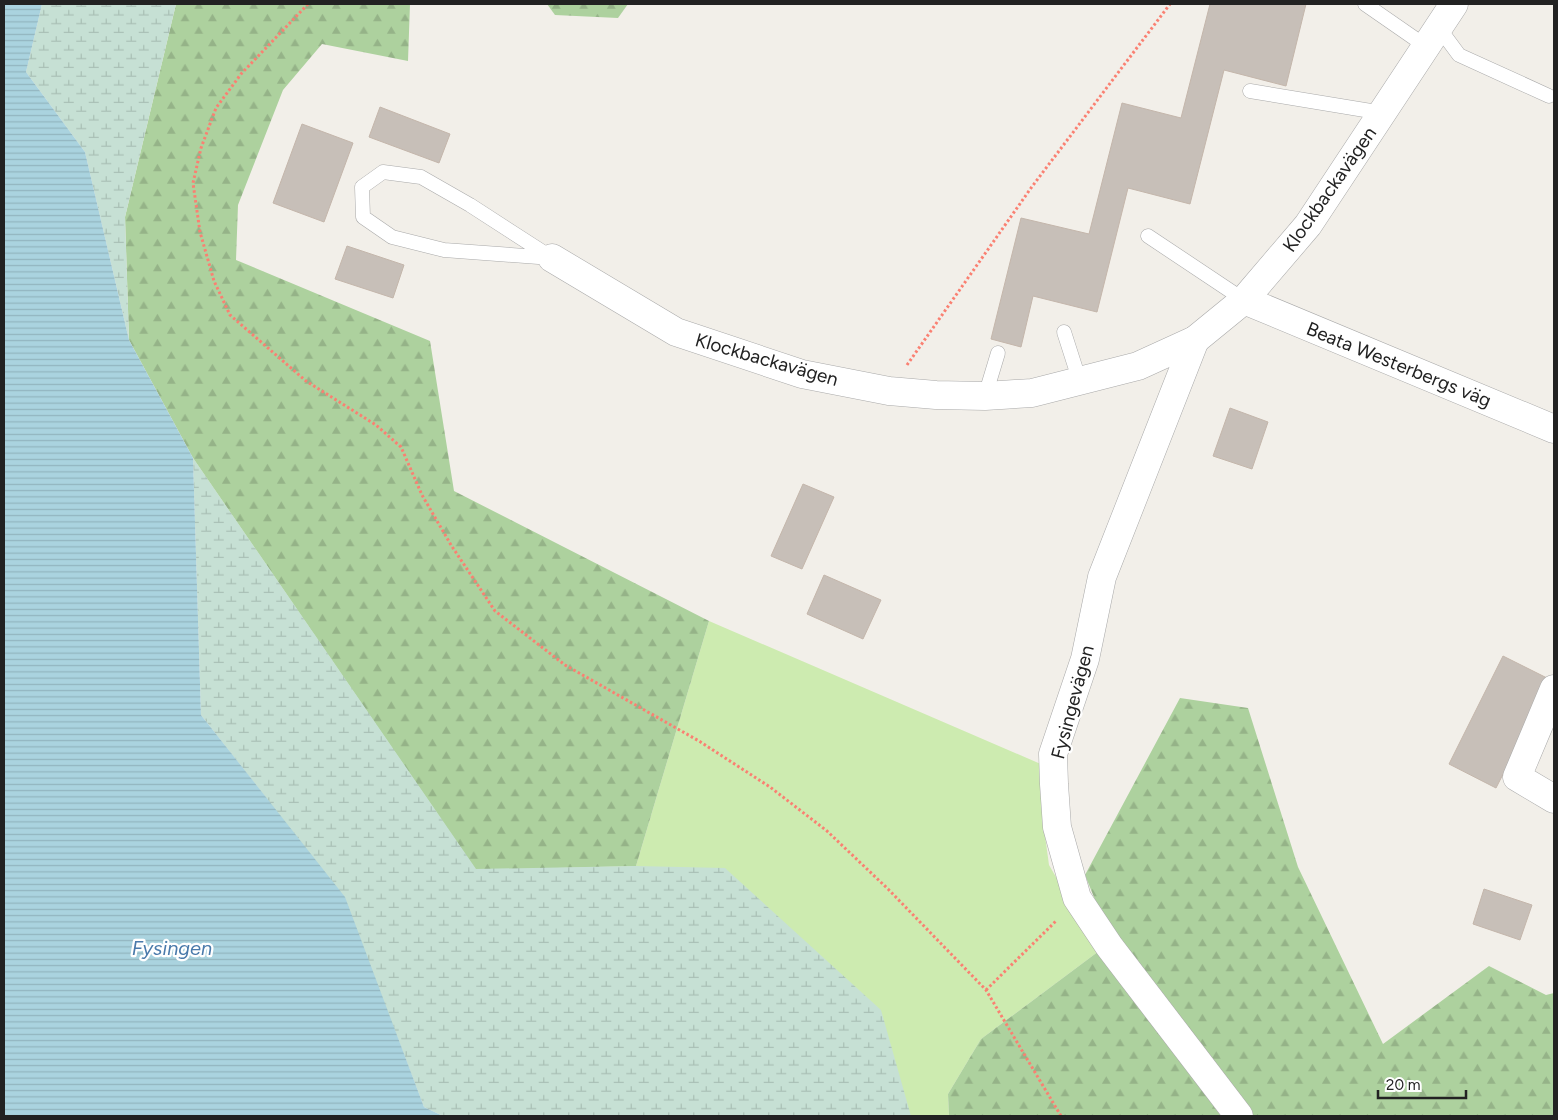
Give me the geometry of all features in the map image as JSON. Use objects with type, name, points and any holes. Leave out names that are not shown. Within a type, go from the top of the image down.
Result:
[{"type":"street","name":"Klockbackavägen","points":[[552,258],[676,332],[802,374],[889,390],[985,396],[1032,393],[1138,366],[1195,340],[1244,300],[1308,225],[1454,4]]},
{"type":"street","name":"Beata Westerbergs väg","points":[[1244,300],[1554,428]]},
{"type":"street","name":"Fysingevägen","points":[[1195,340],[1102,577],[1085,659],[1053,754],[1057,827],[1077,898],[1109,946],[1239,1116]]},
{"type":"street","points":[[1554,689],[1517,777],[1554,799]]},
{"type":"lane","points":[[1365,4],[1433,38],[1459,55],[1549,96]]},
{"type":"lane","points":[[1250,91],[1383,113]]},
{"type":"lane","points":[[383,172],[421,177],[470,205],[552,258],[444,250],[392,237],[364,217],[362,187],[383,172]]},
{"type":"lane","points":[[1148,236],[1244,300]]},
{"type":"lane","points":[[1064,332],[1080,382]]},
{"type":"lane","points":[[985,396],[998,353]]},
{"type":"path","points":[[308,4],[242,74],[216,108],[200,148],[193,184],[200,232],[214,281],[230,315],[306,381],[376,425],[401,446],[422,494],[451,545],[495,611],[565,665],[699,741],[770,787],[827,832],[888,889],[986,990],[1061,1116]]},
{"type":"path","points":[[889,390],[1031,188],[1170,4]]},
{"type":"path","points":[[986,990],[1040,939],[1077,898]]},
{"type":"green space","points":[[42,4],[176,4],[125,217],[129,340],[85,152],[26,72]]},
{"type":"green space","points":[[176,4],[410,4],[408,61],[322,44],[283,90],[238,205],[236,260],[430,341],[454,491],[709,621],[636,866],[476,870],[193,458],[129,340],[125,217]]},
{"type":"green space","points":[[547,4],[628,4],[618,18],[555,15]]},
{"type":"green space","points":[[193,458],[476,869],[636,866],[709,621],[1043,765],[1043,821],[1049,865],[1099,951],[981,1039],[948,1094],[949,1116],[443,1116],[271,805]]},
{"type":"green space","points":[[193,458],[476,869],[636,866],[725,868],[881,1010],[911,1116],[443,1116],[424,1107],[344,897],[201,715]]},
{"type":"green space","points":[[1180,698],[1248,708],[1298,867],[1383,1044],[1489,966],[1546,995],[1554,993],[1554,1116],[1248,1116],[1111,939],[1085,875]]},
{"type":"green space","points":[[1099,951],[1221,1116],[949,1116],[948,1094],[981,1039]]},
{"type":"water","name":"Fysingen","points":[[4,4],[42,4],[26,72],[85,152],[129,340],[193,458],[201,715],[345,897],[424,1107],[443,1116],[4,1116]]},
{"type":"building","points":[[1210,4],[1306,4],[1286,86],[1224,70],[1190,204],[1128,188],[1097,312],[1033,296],[1021,347],[991,339],[1021,218],[1089,234],[1122,103],[1181,118]]},
{"type":"building","points":[[380,107],[450,134],[439,163],[369,137]]},
{"type":"building","points":[[302,124],[353,143],[324,222],[273,203]]},
{"type":"building","points":[[347,246],[404,265],[393,298],[335,279]]},
{"type":"building","points":[[1230,408],[1268,422],[1252,469],[1213,456]]},
{"type":"building","points":[[803,484],[834,497],[802,569],[771,556]]},
{"type":"building","points":[[824,575],[881,600],[863,639],[807,614]]},
{"type":"building","points":[[1503,656],[1551,680],[1496,788],[1449,764]]},
{"type":"building","points":[[1484,889],[1532,905],[1520,940],[1473,924]]}]
